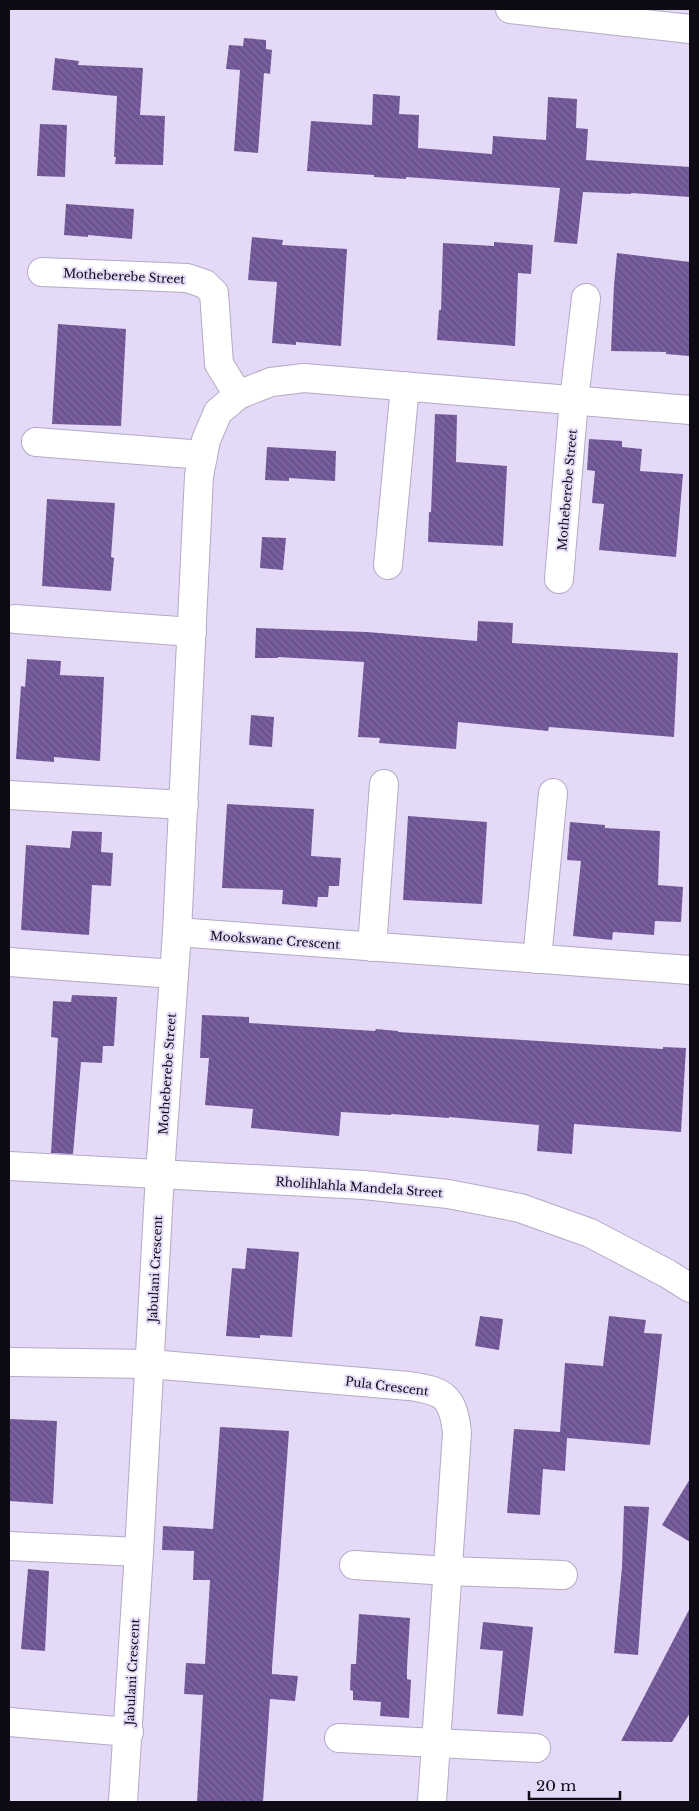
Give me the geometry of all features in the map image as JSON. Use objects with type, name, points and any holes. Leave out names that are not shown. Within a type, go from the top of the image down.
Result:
[{"type":"street","points":[[510,9],[690,29]]},
{"type":"street","name":"Motheberebe Street","points":[[42,272],[188,278],[205,284],[214,293],[219,364],[238,395]]},
{"type":"street","name":"Motheberebe Street","points":[[559,580],[574,400],[586,298]]},
{"type":"street","name":"Motheberebe Street","points":[[160,1174],[177,932],[199,476],[206,440],[218,412],[238,395],[271,382],[304,378],[690,410]]},
{"type":"street","points":[[388,565],[405,386]]},
{"type":"street","points":[[36,442],[203,454]]},
{"type":"street","points":[[15,619],[192,632]]},
{"type":"street","points":[[372,947],[384,784]]},
{"type":"street","points":[[537,959],[553,793]]},
{"type":"street","points":[[9,795],[184,805]]},
{"type":"street","name":"Mookswane Crescent","points":[[177,932],[690,970]]},
{"type":"street","points":[[9,962],[174,974]]},
{"type":"street","name":"Rholihlahla Mandela Street","points":[[9,1166],[364,1185],[448,1194],[520,1208],[590,1233],[668,1274],[690,1288]]},
{"type":"street","name":"Jabulani Crescent","points":[[123,1802],[129,1732],[160,1174]]},
{"type":"street","points":[[9,1362],[150,1364]]},
{"type":"street","name":"Pula Crescent","points":[[150,1364],[408,1386],[431,1389],[448,1399],[455,1415],[457,1433],[432,1802]]},
{"type":"street","points":[[9,1546],[139,1552]]},
{"type":"street","points":[[354,1565],[448,1571],[563,1575]]},
{"type":"street","name":"Jabulani Crescent","points":[[9,1722],[129,1732]]},
{"type":"street","points":[[339,1738],[536,1748]]},
{"type":"building","points":[[244,38],[266,40],[266,49],[272,50],[270,74],[264,73],[258,153],[234,151],[240,70],[226,69],[229,45],[243,46]]},
{"type":"building","points":[[55,58],[79,61],[78,65],[143,68],[140,115],[165,116],[163,165],[115,164],[117,96],[52,90]]},
{"type":"building","points":[[373,94],[400,96],[399,114],[419,115],[418,148],[492,154],[493,136],[546,140],[548,97],[577,99],[576,128],[588,129],[586,160],[690,167],[690,197],[583,192],[577,244],[554,242],[560,188],[307,171],[311,121],[372,125]]},
{"type":"building","points":[[40,124],[67,125],[65,177],[37,176]]},
{"type":"building","points":[[66,204],[134,209],[132,239],[64,235]]},
{"type":"building","points":[[252,237],[283,240],[282,245],[347,249],[341,346],[296,342],[296,345],[272,343],[277,282],[248,280]]},
{"type":"building","points":[[494,242],[533,245],[531,274],[518,273],[515,346],[437,340],[439,310],[441,310],[443,243],[494,246]]},
{"type":"building","points":[[617,253],[690,262],[689,356],[666,354],[666,352],[611,351]]},
{"type":"building","points":[[58,324],[126,329],[121,426],[52,424]]},
{"type":"building","points":[[435,414],[457,415],[456,462],[507,466],[503,546],[428,542]]},
{"type":"building","points":[[589,439],[622,441],[622,447],[642,449],[640,471],[683,474],[676,557],[599,550],[604,504],[592,503],[595,471],[587,470]]},
{"type":"building","points":[[267,447],[336,451],[335,481],[289,478],[289,481],[265,480]]},
{"type":"building","points":[[47,499],[115,503],[111,557],[114,558],[111,591],[42,586]]},
{"type":"building","points":[[262,537],[286,538],[283,570],[260,568]]},
{"type":"building","points":[[478,621],[513,623],[512,643],[678,653],[674,737],[549,727],[548,731],[458,722],[456,749],[379,743],[380,738],[358,737],[364,662],[278,657],[255,658],[256,628],[367,632],[477,641]]},
{"type":"building","points":[[27,659],[61,661],[60,675],[104,677],[100,761],[54,757],[54,762],[16,759],[21,686],[25,687]]},
{"type":"building","points":[[251,715],[274,717],[272,747],[249,745]]},
{"type":"building","points":[[227,804],[314,809],[311,856],[341,858],[339,886],[329,886],[328,897],[318,897],[317,907],[282,904],[283,890],[222,888]]},
{"type":"building","points":[[408,816],[487,822],[482,904],[403,900]]},
{"type":"building","points":[[570,822],[605,825],[605,828],[660,831],[658,885],[683,887],[681,922],[655,921],[654,935],[613,932],[612,940],[573,936],[581,861],[567,860]]},
{"type":"building","points":[[72,831],[102,832],[101,852],[113,853],[111,886],[92,885],[89,935],[21,930],[26,845],[70,848]]},
{"type":"building","points":[[72,995],[117,997],[114,1046],[103,1046],[102,1063],[81,1062],[73,1154],[51,1153],[58,1038],[51,1037],[53,1001],[71,1002]]},
{"type":"building","points":[[202,1015],[249,1017],[249,1023],[375,1031],[376,1029],[663,1049],[663,1047],[686,1048],[681,1132],[574,1124],[572,1154],[537,1151],[539,1125],[449,1117],[341,1112],[339,1136],[251,1128],[253,1109],[205,1105],[209,1058],[200,1058]]},
{"type":"building","points":[[247,1248],[299,1252],[292,1337],[260,1335],[260,1338],[226,1336],[232,1268],[245,1269]]},
{"type":"building","points":[[480,1316],[503,1319],[499,1350],[475,1346]]},
{"type":"building","points":[[609,1316],[646,1320],[644,1333],[662,1334],[650,1445],[567,1438],[565,1471],[543,1469],[540,1515],[507,1513],[514,1429],[560,1432],[565,1363],[603,1366]]},
{"type":"building","points":[[9,1419],[57,1421],[53,1504],[9,1501]]},
{"type":"building","points":[[220,1427],[289,1431],[272,1674],[298,1676],[295,1701],[270,1699],[263,1802],[197,1802],[203,1695],[184,1694],[186,1663],[205,1664],[210,1580],[193,1580],[194,1551],[162,1550],[163,1526],[213,1529]]},
{"type":"building","points":[[690,1479],[690,1542],[662,1525]]},
{"type":"building","points":[[624,1506],[649,1507],[638,1655],[614,1653],[622,1567]]},
{"type":"building","points":[[28,1569],[49,1571],[45,1651],[21,1649]]},
{"type":"building","points":[[690,1608],[690,1713],[672,1742],[621,1741]]},
{"type":"building","points":[[359,1614],[410,1618],[407,1668],[407,1679],[411,1680],[409,1718],[380,1716],[381,1702],[353,1700],[353,1691],[350,1690],[351,1664],[356,1664]]},
{"type":"building","points":[[483,1622],[533,1627],[523,1716],[497,1714],[503,1651],[480,1649]]}]
